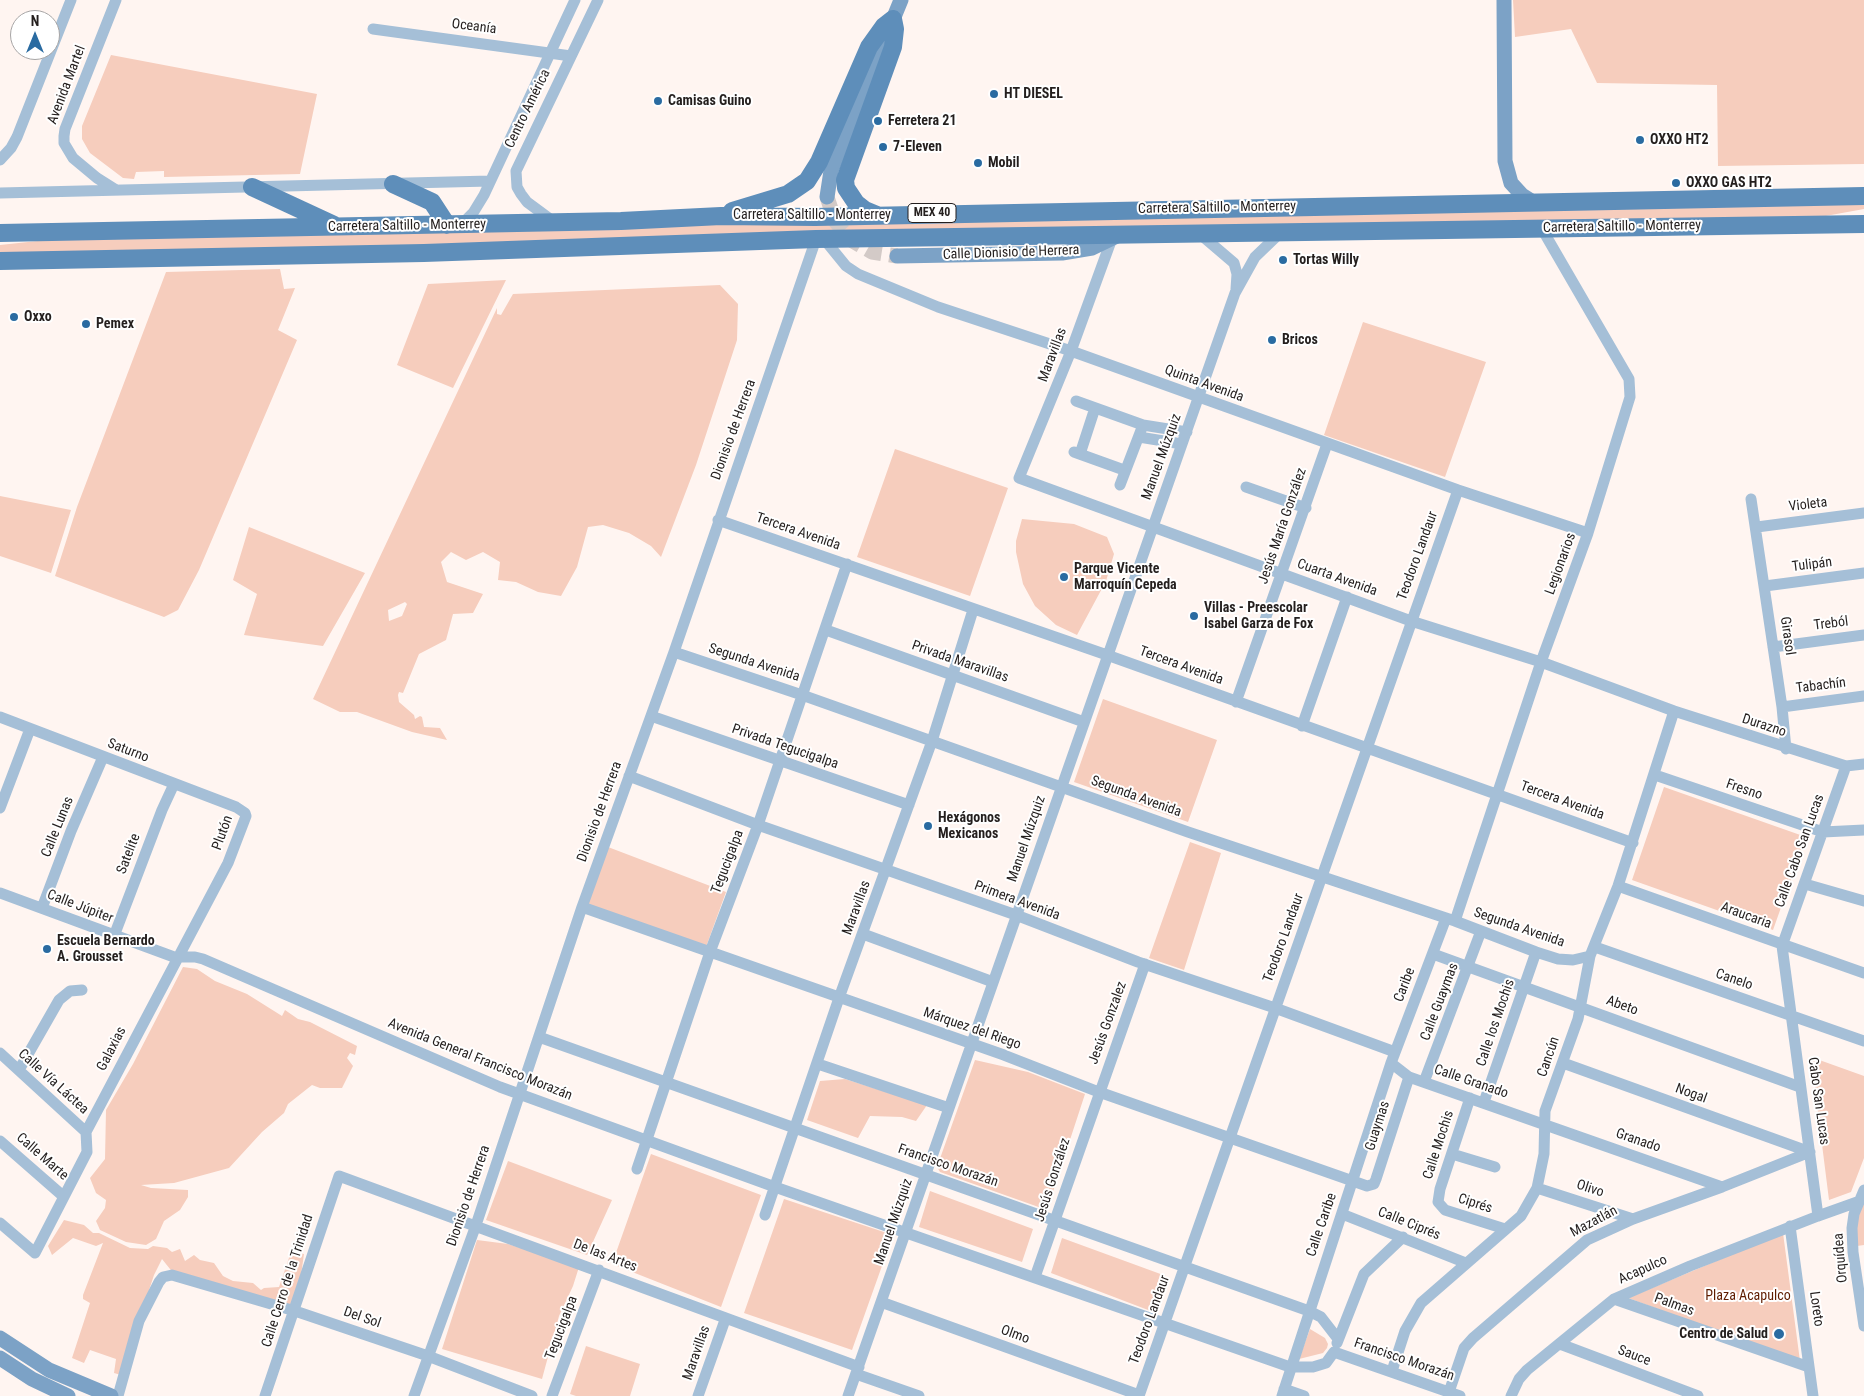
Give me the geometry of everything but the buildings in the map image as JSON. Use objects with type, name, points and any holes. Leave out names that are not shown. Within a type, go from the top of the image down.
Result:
[{"type":"main road","points":[[721,216],[780,197],[807,181],[819,162],[869,47],[884,26],[893,19],[895,29],[892,47],[845,180],[846,188],[856,203],[865,210],[880,215]]},
{"type":"main road","points":[[393,184],[432,202],[454,225]]},
{"type":"main road","points":[[252,187],[338,228]]},
{"type":"main road","name":"Carretera Saltillo - Monterrey","points":[[0,233],[621,222],[721,216],[815,217],[1864,196]]},
{"type":"main road","points":[[1828,224],[1864,213]]},
{"type":"main road","name":"Carretera Saltillo - Monterrey","points":[[0,261],[424,253],[820,239],[1116,237],[1542,228],[1864,224]]},
{"type":"main road","points":[[0,241],[43,238],[69,231]]},
{"type":"street","name":"Avenida Martel","points":[[0,160],[11,148],[17,136],[71,0]]},
{"type":"street","name":"Avenida Martel","points":[[116,0],[65,128],[64,143],[73,158],[97,178],[116,190]]},
{"type":"street","name":"Centro América","points":[[454,225],[479,204],[575,0]]},
{"type":"street","name":"Centro América","points":[[554,222],[527,202],[521,194],[517,187],[516,171],[598,0]]},
{"type":"street","points":[[827,197],[831,171],[901,0]]},
{"type":"street","points":[[1504,0],[1505,161],[1512,183],[1522,196],[1534,202]]},
{"type":"street","name":"Oceanía","points":[[373,29],[571,56]]},
{"type":"street","points":[[0,193],[490,181]]},
{"type":"street","name":"Legionarios","points":[[1451,920],[1588,533],[1629,406],[1629,380],[1542,228]]},
{"type":"street","name":"Manuel Múzquiz","points":[[848,1396],[1235,293],[1255,257],[1280,233]]},
{"type":"street","name":"Manuel Múzquiz","points":[[1200,234],[1234,263],[1237,274],[1235,293]]},
{"type":"street","name":"Calle Dionisio de Herrera","points":[[897,256],[1062,253],[1083,251],[1116,237]]},
{"type":"street","name":"Maravillas","points":[[1019,478],[1116,237]]},
{"type":"street","name":"Quinta Avenida","points":[[820,239],[846,266],[858,274],[938,307],[1071,351],[1327,444],[1588,533]]},
{"type":"street","name":"Dionisio de Herrera","points":[[414,1396],[476,1225],[582,907],[674,652],[718,520],[820,239]]},
{"type":"street","points":[[1076,401],[1143,425],[1187,432]]},
{"type":"street","points":[[1095,408],[1077,453],[1124,470]]},
{"type":"street","points":[[1120,485],[1124,470],[1143,425]]},
{"type":"street","points":[[1139,437],[1182,444]]},
{"type":"street","name":"Jesús María González","points":[[1236,702],[1327,444]]},
{"type":"street","name":"Cuarta Avenida","points":[[1019,478],[1153,525],[1411,621],[1541,662],[1674,711]]},
{"type":"street","points":[[1246,486],[1306,508]]},
{"type":"street","name":"Teodoro Landaur","points":[[1139,1396],[1458,490]]},
{"type":"street","name":"Girasol","points":[[1752,499],[1782,707],[1786,749]]},
{"type":"street","name":"Violeta","points":[[1757,527],[1864,513]]},
{"type":"street","name":"Tercera Avenida","points":[[718,520],[1107,655],[1633,843]]},
{"type":"street","name":"Tegucigalpa","points":[[637,1169],[710,952],[758,825],[847,564]]},
{"type":"street","name":"Tulipán","points":[[1765,586],[1864,573]]},
{"type":"street","points":[[1302,726],[1346,597]]},
{"type":"street","name":"Maravillas","points":[[765,1214],[818,1064],[839,998],[932,741],[973,610]]},
{"type":"street","name":"Privada Maravillas","points":[[826,630],[1084,722]]},
{"type":"street","name":"Treból","points":[[1773,647],[1864,635]]},
{"type":"street","name":"Segunda Avenida","points":[[674,652],[802,695],[1188,832],[1451,920],[1536,952],[1558,959],[1573,960],[1592,952]]},
{"type":"street","name":"Tabachín","points":[[1782,707],[1864,696]]},
{"type":"street","name":"Durazno","points":[[1674,711],[1786,749],[1846,766]]},
{"type":"street","name":"Cancún","points":[[1392,1371],[1405,1331],[1421,1302],[1521,1216],[1537,1188],[1544,1154],[1545,1110],[1578,1019],[1592,952],[1633,843],[1674,711]]},
{"type":"street","name":"Privada Tegucigalpa","points":[[651,716],[909,805]]},
{"type":"street","name":"Saturno","points":[[0,717],[236,807],[245,813]]},
{"type":"street","points":[[0,808],[30,729]]},
{"type":"street","name":"Calle Lunas","points":[[42,908],[68,838],[103,757]]},
{"type":"street","points":[[1846,766],[1864,764]]},
{"type":"street","name":"Calle Cabo San Lucas","points":[[1782,946],[1846,766]]},
{"type":"street","name":"Fresno","points":[[1655,775],[1823,832]]},
{"type":"street","name":"Primera Avenida","points":[[629,776],[886,871],[1016,916],[1145,964],[1275,1008],[1393,1058]]},
{"type":"street","name":"Satelite","points":[[114,936],[162,810],[174,784]]},
{"type":"street","name":"Plutón","points":[[228,863],[246,821],[245,813]]},
{"type":"street","points":[[1823,832],[1864,830]]},
{"type":"street","name":"Galaxias","points":[[0,1223],[35,1253],[87,1152],[86,1132],[228,863]]},
{"type":"street","points":[[1805,884],[1864,901]]},
{"type":"street","name":"Araucaria","points":[[1618,886],[1782,946],[1864,973]]},
{"type":"street","name":"Calle Júpiter","points":[[0,893],[178,958]]},
{"type":"street","points":[[1848,896],[1864,893]]},
{"type":"street","name":"Márquez del Riego","points":[[582,907],[1004,1055],[1099,1092],[1367,1186],[1374,1184]]},
{"type":"street","name":"Caribe","points":[[1393,1058],[1433,954],[1451,920]]},
{"type":"street","name":"Calle Guaymas","points":[[1424,1082],[1481,931]]},
{"type":"street","points":[[863,934],[993,982]]},
{"type":"street","name":"Cabo San Lucas","points":[[1782,946],[1818,1216]]},
{"type":"street","name":"Calle los Mochis","points":[[1484,1102],[1536,952]]},
{"type":"street","name":"Canelo","points":[[1592,952],[1791,1015],[1864,1041]]},
{"type":"street","name":"Abeto","points":[[1433,954],[1800,1087]]},
{"type":"street","name":"Avenida General Francisco Morazán","points":[[178,958],[186,956],[202,959],[390,1041],[520,1094],[775,1187]]},
{"type":"street","name":"Jesús Gonzalez","points":[[1099,1092],[1145,964]]},
{"type":"street","points":[[19,1070],[59,1000],[70,991],[82,990]]},
{"type":"street","name":"Francisco Morazán","points":[[539,1036],[1056,1219],[1309,1311],[1321,1318],[1338,1339]]},
{"type":"street","name":"Calle Vía Láctea","points":[[0,1053],[86,1132]]},
{"type":"street","name":"Calle Granado","points":[[1393,1058],[1409,1077],[1544,1124]]},
{"type":"street","name":"Calle Caribe","points":[[1283,1393],[1393,1058]]},
{"type":"street","name":"Nogal","points":[[1563,1063],[1810,1152]]},
{"type":"street","points":[[818,1064],[949,1108]]},
{"type":"street","name":"Guaymas","points":[[1374,1184],[1409,1077]]},
{"type":"street","name":"Jesús González","points":[[1035,1277],[1099,1092]]},
{"type":"street","name":"Calle Mochis","points":[[1438,1202],[1470,1098]]},
{"type":"street","name":"Granado","points":[[1544,1124],[1722,1187]]},
{"type":"street","name":"Calle Marte","points":[[0,1141],[64,1196]]},
{"type":"street","name":"Mazatlán","points":[[1447,1393],[1464,1348],[1473,1338],[1587,1240],[1633,1219],[1722,1187],[1810,1152]]},
{"type":"street","points":[[1452,1154],[1495,1167]]},
{"type":"street","name":"De las Artes","points":[[339,1176],[599,1270],[919,1396]]},
{"type":"street","name":"Calle Cerro de la Trinidad","points":[[265,1396],[339,1176]]},
{"type":"street","name":"Francisco Morazán","points":[[775,1187],[1290,1367],[1313,1367],[1326,1363],[1334,1352],[1392,1371],[1447,1393]]},
{"type":"street","name":"Olivo","points":[[1537,1188],[1633,1219]]},
{"type":"street","points":[[1818,1216],[1862,1195]]},
{"type":"street","name":"Orquídea","points":[[1862,1195],[1854,1214],[1859,1252],[1864,1326]]},
{"type":"street","name":"Ciprés","points":[[1438,1202],[1445,1210],[1505,1230]]},
{"type":"street","name":"Calle Ciprés","points":[[1342,1214],[1466,1263]]},
{"type":"street","name":"Acapulco","points":[[1511,1396],[1519,1379],[1527,1370],[1614,1300],[1673,1273],[1818,1216]]},
{"type":"street","name":"Loreto","points":[[1790,1226],[1813,1396]]},
{"type":"street","points":[[1334,1352],[1364,1274],[1372,1264],[1403,1237]]},
{"type":"street","name":"Tegucigalpa","points":[[552,1396],[599,1270]]},
{"type":"street","name":"Del Sol","points":[[118,1396],[139,1321],[159,1282],[167,1276],[180,1276],[295,1311],[428,1356],[532,1396]]},
{"type":"street","name":"Palmas","points":[[1614,1300],[1809,1367]]},
{"type":"street","name":"Olmo","points":[[881,1302],[1139,1396]]},
{"type":"street","name":"Maravillas","points":[[698,1396],[725,1320]]},
{"type":"street","points":[[0,1338],[49,1370],[111,1396]]},
{"type":"street","name":"Sauce","points":[[1560,1344],[1698,1396]]},
{"type":"street","points":[[0,1358],[32,1379],[68,1396]]},
{"type":"street","points":[[1283,1393],[1304,1396]]},
{"type":"green space","points":[[1513,0],[1864,0],[1864,164],[1718,166],[1717,85],[1597,83],[1571,29],[1515,37]]},
{"type":"green space","points":[[111,55],[317,94],[300,174],[164,177],[164,171],[136,172],[134,179],[123,178],[90,153],[82,139],[82,126]]},
{"type":"green space","points":[[1864,201],[1864,209],[1820,217],[0,254],[0,245],[56,239],[286,236],[600,227]]},
{"type":"green space","points":[[280,269],[284,289],[295,288],[278,330],[297,340],[199,570],[178,610],[164,617],[55,576],[77,507],[166,272]]},
{"type":"green space","points":[[506,280],[453,388],[397,365],[428,284]]},
{"type":"green space","points":[[720,285],[738,304],[737,340],[696,465],[661,557],[651,546],[629,533],[603,525],[588,527],[577,567],[561,596],[538,592],[516,582],[498,580],[500,562],[483,552],[466,560],[451,552],[441,562],[447,582],[483,594],[473,613],[453,614],[446,640],[419,654],[403,693],[399,692],[398,695],[399,702],[414,715],[415,719],[420,716],[422,717],[424,727],[440,728],[447,740],[412,732],[357,712],[340,712],[313,699],[497,308],[497,314],[501,315],[513,294]],"holes":[[[405,602],[407,604],[402,616],[389,621],[388,610]]]},
{"type":"green space","points":[[1363,322],[1486,362],[1445,477],[1324,435]]},
{"type":"green space","points":[[895,449],[1008,488],[970,596],[857,557]]},
{"type":"green space","points":[[0,496],[71,510],[51,573],[0,556]]},
{"type":"green space","name":"Parque Vicente Marroquín Cepeda","points":[[1022,519],[1074,524],[1107,537],[1114,554],[1106,581],[1077,635],[1056,625],[1035,606],[1023,584],[1016,552],[1016,541]]},
{"type":"green space","points":[[249,527],[365,573],[323,646],[244,635],[257,594],[233,580]]},
{"type":"green space","points":[[1103,699],[1217,740],[1188,822],[1074,782]]},
{"type":"green space","points":[[1664,787],[1806,837],[1773,930],[1632,880]]},
{"type":"green space","points":[[1190,842],[1221,853],[1184,970],[1149,958]]},
{"type":"green space","points":[[608,847],[726,892],[706,947],[587,904]]},
{"type":"green space","points":[[183,967],[197,969],[215,981],[247,994],[282,1016],[285,1010],[298,1019],[310,1022],[357,1046],[355,1055],[350,1053],[347,1058],[353,1066],[342,1088],[320,1088],[312,1085],[288,1104],[284,1113],[262,1132],[229,1168],[174,1183],[141,1185],[151,1188],[188,1190],[188,1197],[180,1210],[164,1221],[156,1239],[146,1245],[126,1242],[100,1230],[96,1221],[105,1208],[106,1200],[96,1193],[90,1178],[105,1159],[106,1110],[133,1064]]},
{"type":"green space","points":[[1811,1057],[1864,1076],[1864,1158],[1851,1192],[1829,1200]]},
{"type":"green space","points":[[975,1060],[1028,1072],[1085,1094],[1047,1210],[940,1172],[937,1167]]},
{"type":"green space","points":[[845,1079],[927,1105],[916,1121],[902,1117],[870,1116],[858,1138],[807,1120],[820,1081]]},
{"type":"green space","points":[[651,1154],[761,1195],[721,1307],[612,1264]]},
{"type":"green space","points":[[508,1161],[612,1200],[587,1255],[486,1220]]},
{"type":"green space","points":[[930,1191],[1033,1229],[1022,1262],[919,1227]]},
{"type":"green space","points":[[784,1199],[893,1235],[852,1350],[744,1313]]},
{"type":"green space","points":[[1864,1201],[1864,1245],[1857,1246],[1858,1216]]},
{"type":"green space","points":[[64,1220],[84,1225],[93,1233],[99,1233],[130,1248],[148,1249],[153,1246],[167,1248],[172,1252],[180,1249],[185,1261],[194,1255],[200,1260],[214,1263],[223,1276],[233,1281],[253,1283],[261,1290],[279,1287],[291,1252],[304,1254],[301,1275],[290,1308],[174,1274],[162,1259],[154,1275],[121,1375],[114,1373],[116,1359],[90,1350],[84,1363],[72,1358],[90,1303],[83,1299],[83,1295],[103,1243],[96,1246],[73,1238],[52,1255],[48,1246]]},
{"type":"green space","name":"Plaza Acapulco","points":[[1783,1233],[1800,1361],[1628,1298]]},
{"type":"green space","points":[[1062,1238],[1166,1276],[1156,1313],[1051,1273]]},
{"type":"green space","points":[[477,1240],[508,1244],[579,1267],[573,1286],[559,1316],[542,1379],[442,1349]]},
{"type":"green space","points":[[1310,1329],[1325,1338],[1328,1344],[1327,1348],[1323,1353],[1299,1359]]},
{"type":"green space","points":[[586,1346],[640,1364],[630,1396],[576,1396],[570,1394]]},
{"type":"tunnel","points":[[827,197],[835,221],[851,240],[872,252],[897,256]]},
{"type":"place","name":"HT DIESEL","points":[[994,94]]},
{"type":"place","name":"Camisas Guino","points":[[658,101]]},
{"type":"place","name":"Ferretera 21","points":[[878,121]]},
{"type":"place","name":"OXXO HT2","points":[[1640,140]]},
{"type":"place","name":"7-Eleven","points":[[883,147]]},
{"type":"place","name":"Mobil","points":[[978,163]]},
{"type":"place","name":"OXXO GAS HT2","points":[[1676,183]]},
{"type":"place","name":"Tortas Willy","points":[[1283,260]]},
{"type":"place","name":"Oxxo","points":[[14,317]]},
{"type":"place","name":"Pemex","points":[[86,324]]},
{"type":"place","name":"Bricos","points":[[1272,340]]},
{"type":"place","name":"Parque Vicente Marroquín Cepeda","points":[[1064,577]]},
{"type":"place","name":"Villas - Preescolar Isabel Garza de Fox","points":[[1194,616]]},
{"type":"place","name":"Hexágonos Mexicanos","points":[[928,826]]},
{"type":"place","name":"Escuela Bernardo A. Grousset","points":[[47,949]]},
{"type":"place","name":"Centro de Salud","points":[[1779,1334]]}]
